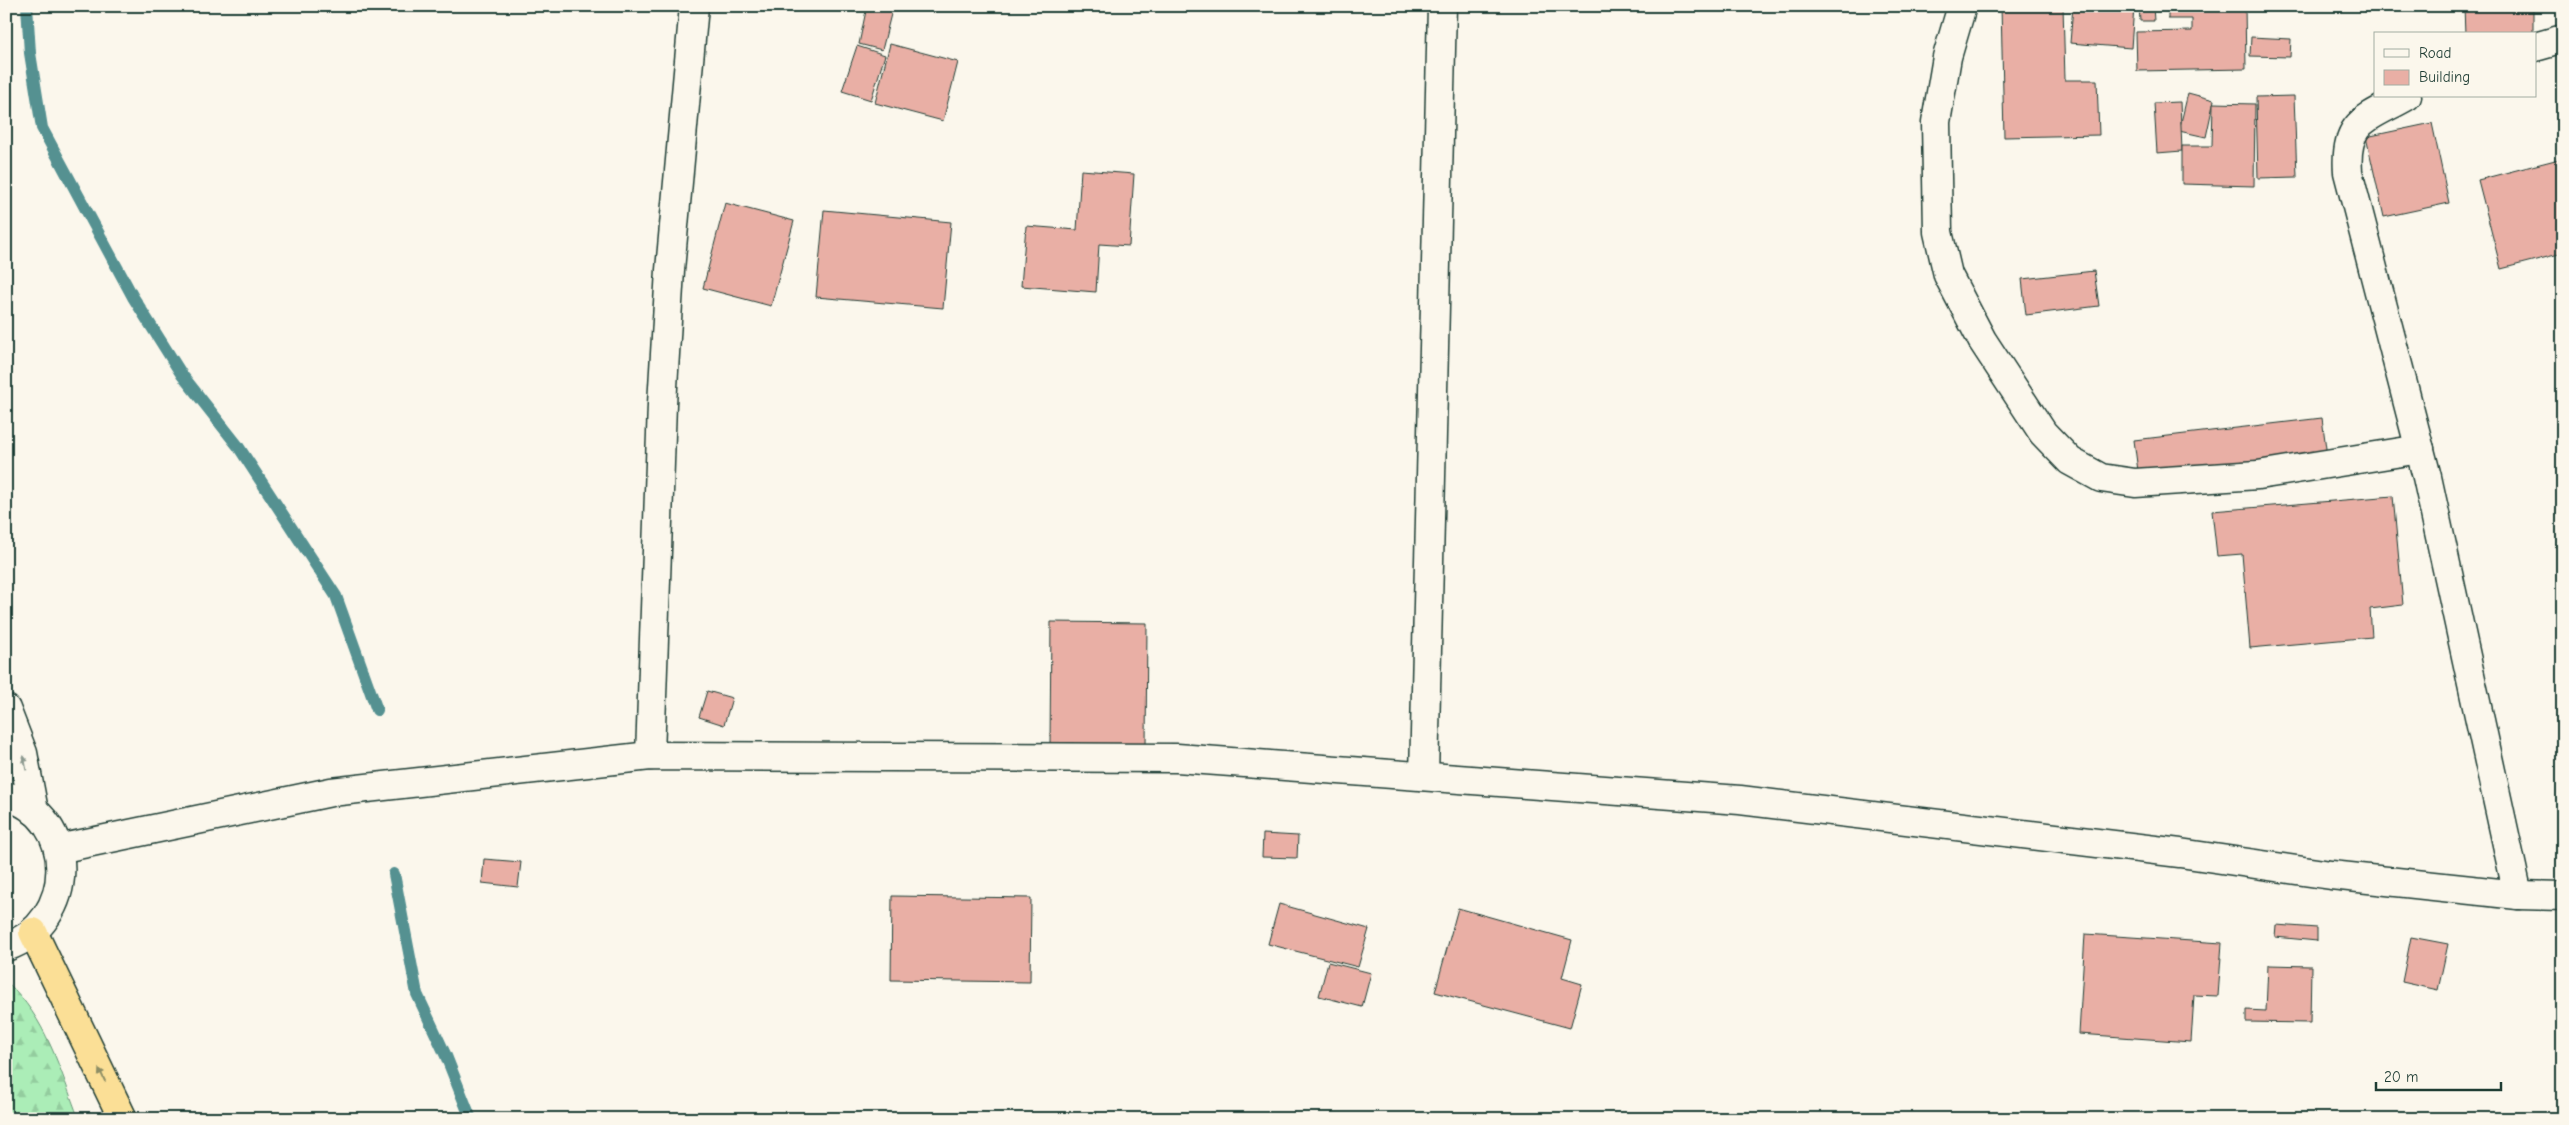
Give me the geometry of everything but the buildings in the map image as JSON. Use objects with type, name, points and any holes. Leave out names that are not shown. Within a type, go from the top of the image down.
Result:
[{"type":"highway","points":[[33,932],[123,1119]]},
{"type":"main road","points":[[650,756],[662,404],[670,270],[694,6]]},
{"type":"main road","points":[[1424,776],[1442,6]]},
{"type":"main road","points":[[1962,6],[1947,57],[1936,122],[1938,232],[1948,275],[1982,340],[2043,433],[2070,461],[2102,478],[2135,483],[2258,475],[2420,449]]},
{"type":"main road","points":[[2536,47],[2563,39]]},
{"type":"main road","points":[[2404,98],[2358,124],[2350,136],[2346,150],[2348,172],[2420,449],[2518,895]]},
{"type":"main road","points":[[6,709],[23,753],[34,811]]},
{"type":"main road","points":[[58,849],[332,792],[650,756],[1177,758],[1740,800],[2180,853],[2331,875],[2518,895],[2563,896]]},
{"type":"main road","points":[[6,796],[14,798],[34,811],[48,828],[58,849],[61,871],[58,894],[48,915],[33,932],[6,947]]},
{"type":"green space","points":[[6,981],[32,1011],[42,1028],[58,1063],[79,1119],[6,1119]]},
{"type":"waterway","points":[[27,6],[30,53],[42,128],[133,297],[182,375],[238,446],[336,596],[377,710]]},
{"type":"waterway","points":[[394,874],[417,994],[446,1056],[471,1119]]}]
